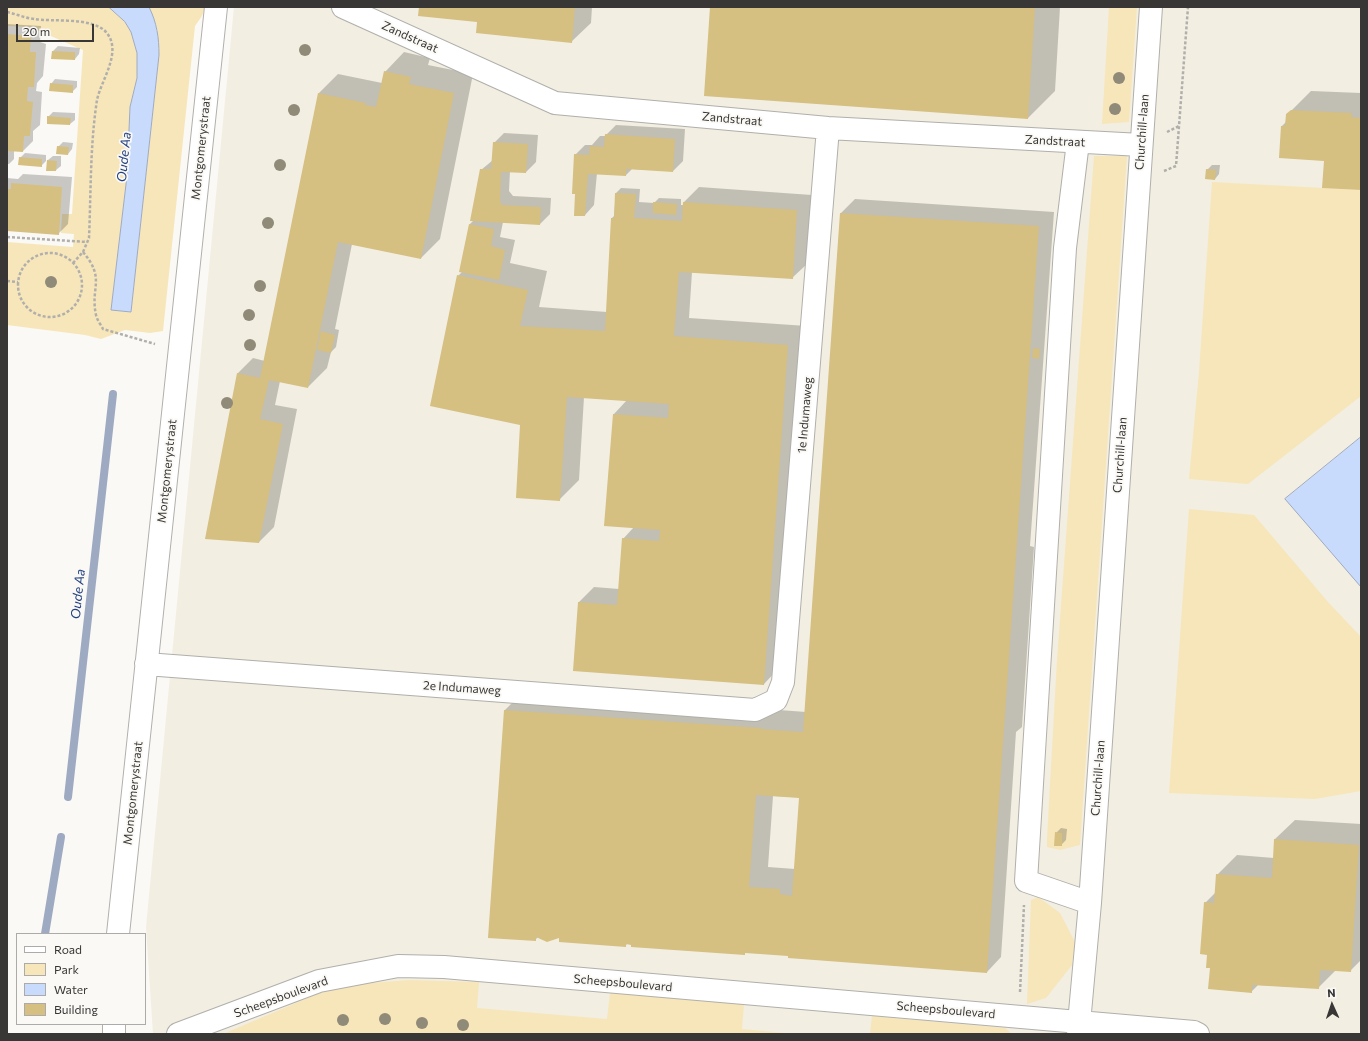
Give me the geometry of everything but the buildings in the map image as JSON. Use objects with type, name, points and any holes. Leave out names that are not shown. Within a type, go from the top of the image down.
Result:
[{"type":"street","name":"Montgomerystraat","points":[[118,933],[216,7]]},
{"type":"street","name":"Zandstraat","points":[[343,7],[555,103],[828,128],[1141,145]]},
{"type":"street","name":"Churchill-laan","points":[[1079,1028],[1090,903],[1151,7]]},
{"type":"street","name":"1e Indumaweg","points":[[776,700],[783,682],[828,128]]},
{"type":"street","points":[[1078,142],[1065,248],[1026,881],[1090,903]]},
{"type":"street","name":"2e Indumaweg","points":[[146,664],[755,710],[776,700]]},
{"type":"street","name":"Scheepsboulevard","points":[[178,1034],[319,981],[398,966],[444,967],[1079,1028],[1194,1032],[1198,1034]]},
{"type":"path","points":[[1179,126],[1188,7]]},
{"type":"path","points":[[7,12],[33,19],[92,24],[105,31],[111,42],[112,55],[97,100],[87,242],[83,252],[74,263]]},
{"type":"path","points":[[7,237],[87,242]]},
{"type":"path","points":[[83,252],[92,262],[97,275],[96,316],[103,329],[180,351]]},
{"type":"path","points":[[57,254],[74,263],[79,271],[82,290],[74,307],[67,314],[58,317],[44,317],[30,311],[24,305],[19,296],[18,282],[23,268],[29,260],[38,256],[57,254]]},
{"type":"path","points":[[7,281],[18,282]]},
{"type":"path","points":[[1020,997],[1026,881]]},
{"type":"shaded area","points":[[234,7],[1361,7],[1361,1034],[153,1034],[146,927]]},
{"type":"green space","points":[[7,7],[109,7],[125,22],[131,32],[137,53],[137,78],[130,107],[127,176],[111,310],[131,312],[159,55],[157,28],[149,7],[205,7],[202,16],[195,26],[163,331],[150,333],[125,330],[101,339],[85,335],[7,325],[7,242],[73,247],[74,234],[61,233],[62,214],[72,214],[83,50],[30,27],[7,26]]},
{"type":"green space","points":[[1109,7],[1137,7],[1129,122],[1102,124]]},
{"type":"green space","points":[[1094,156],[1127,156],[1080,845],[1060,850],[1047,847],[1047,838],[1057,660]]},
{"type":"green space","points":[[1212,182],[1361,190],[1361,396],[1248,484],[1189,479],[1199,372]]},
{"type":"green space","points":[[1189,509],[1254,515],[1328,602],[1361,637],[1361,791],[1315,799],[1169,793]]},
{"type":"green space","points":[[1038,897],[1060,913],[1075,942],[1072,965],[1046,998],[1027,1004],[1031,900]]},
{"type":"green space","points":[[409,980],[479,982],[477,1008],[607,1019],[610,993],[744,1004],[742,1029],[795,1034],[223,1034],[317,994],[358,984]]},
{"type":"green space","points":[[872,1016],[1005,1028],[1012,1034],[870,1034]]},
{"type":"water","points":[[109,7],[149,7],[156,25],[159,43],[159,55],[131,312],[111,310],[127,176],[130,107],[137,78],[137,53],[131,32],[125,22]]},
{"type":"water","points":[[1361,437],[1361,587],[1285,499]]},
{"type":"waterway","name":"Oude Aa","points":[[68,797],[113,394]]},
{"type":"waterway","name":"Oude Aa","points":[[45,933],[61,837]]}]
